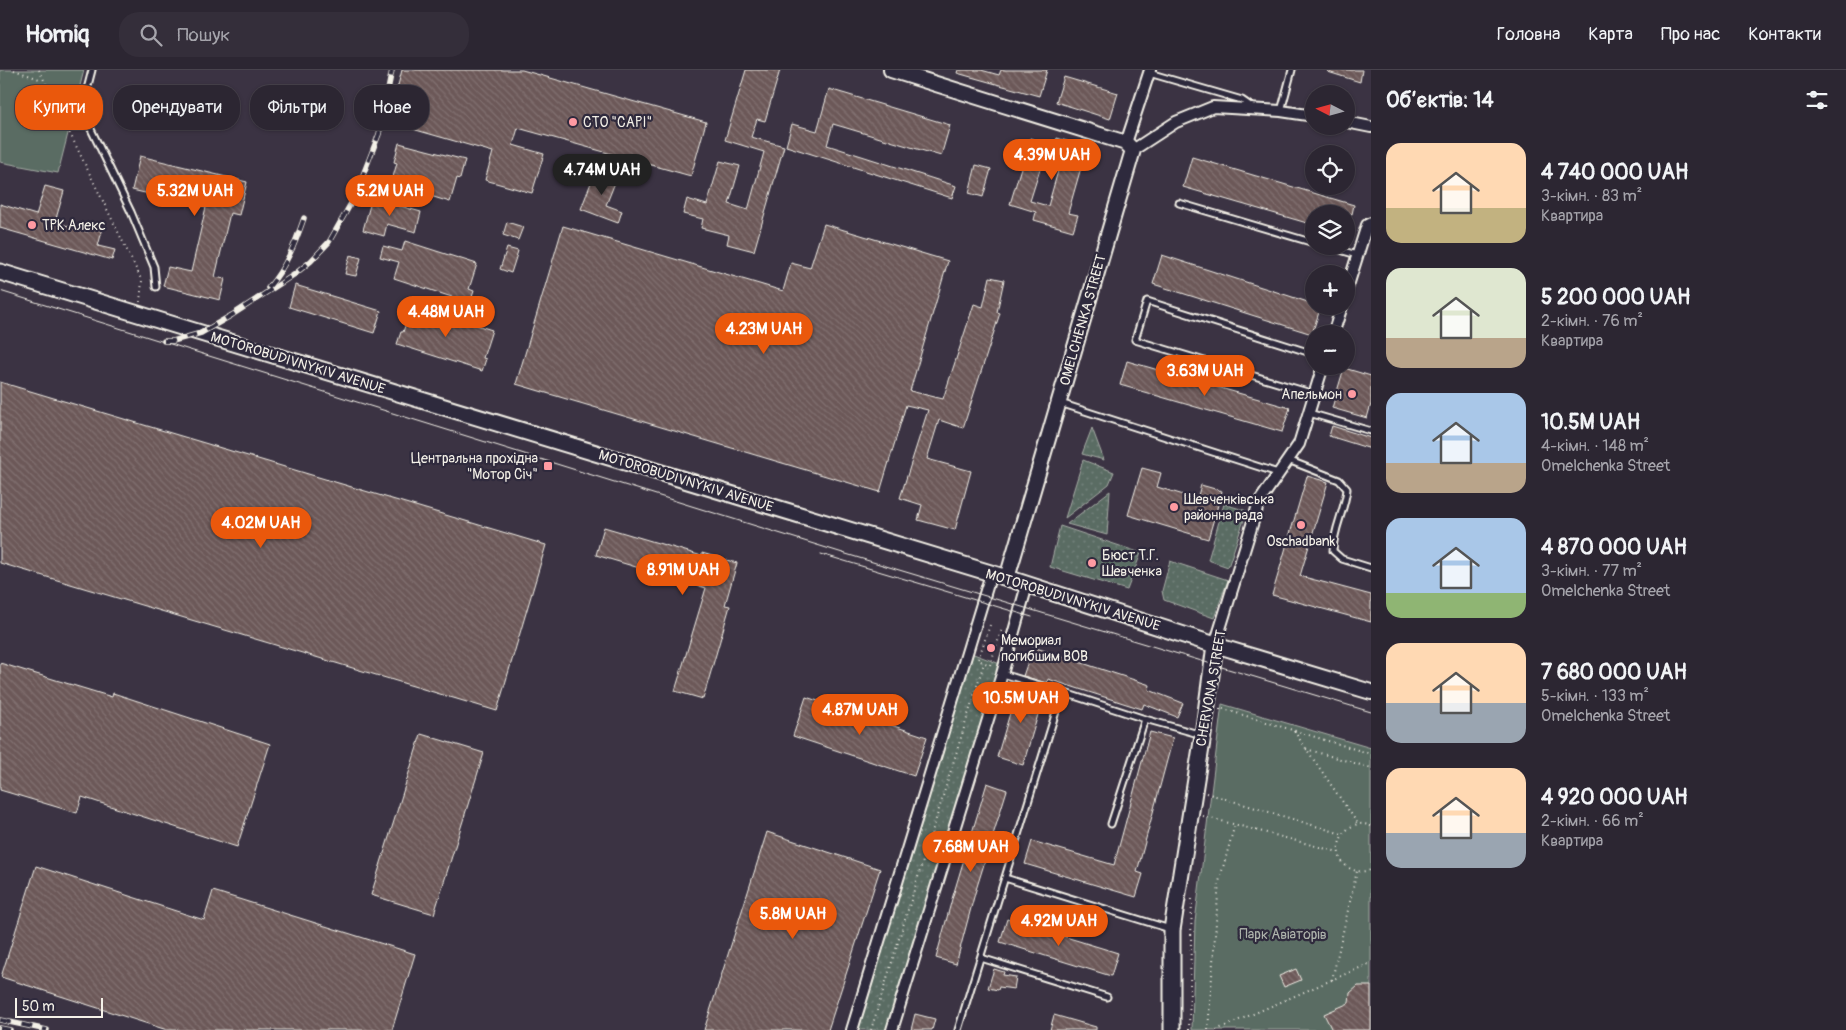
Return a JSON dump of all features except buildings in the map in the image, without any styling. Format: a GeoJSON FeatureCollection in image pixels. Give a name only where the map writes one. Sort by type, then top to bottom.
{"type":"FeatureCollection","features":[{"type":"Feature","properties":{"kind":"main road","name":"MOTOROBUDIVNYKIV AVENUE"},"geometry":{"type":"LineString","coordinates":[[0,272],[1007,578],[1215,645]]}},
{"type":"Feature","properties":{"kind":"main road","name":"CHERVONA STREET"},"geometry":{"type":"LineString","coordinates":[[1172,1030],[1172,930],[1203,735],[1215,645]]}},
{"type":"Feature","properties":{"kind":"street"},"geometry":{"type":"LineString","coordinates":[[890,70],[1130,147],[1176,122],[1213,107],[1281,110],[1305,114]]}},
{"type":"Feature","properties":{"kind":"street"},"geometry":{"type":"LineString","coordinates":[[1130,147],[1150,72]]}},
{"type":"Feature","properties":{"kind":"street"},"geometry":{"type":"LineString","coordinates":[[1355,124],[1371,127]]}},
{"type":"Feature","properties":{"kind":"street","name":"OMELCHENKA STREET"},"geometry":{"type":"LineString","coordinates":[[1007,578],[1130,147]]}},
{"type":"Feature","properties":{"kind":"street"},"geometry":{"type":"LineString","coordinates":[[1355,265],[1367,225],[1371,223]]}},
{"type":"Feature","properties":{"kind":"street","name":"CHERVONA STREET"},"geometry":{"type":"LineString","coordinates":[[1215,645],[1259,502],[1299,444],[1320,375]]}},
{"type":"Feature","properties":{"kind":"street"},"geometry":{"type":"LineString","coordinates":[[852,1030],[991,574]]}},
{"type":"Feature","properties":{"kind":"street"},"geometry":{"type":"LineString","coordinates":[[892,1030],[1002,674],[1027,585]]}},
{"type":"Feature","properties":{"kind":"street","name":"MOTOROBUDIVNYKIV AVENUE"},"geometry":{"type":"LineString","coordinates":[[1215,645],[1371,692]]}},
{"type":"Feature","properties":{"kind":"lane"},"geometry":{"type":"LineString","coordinates":[[92,70],[85,97],[88,123],[154,267],[156,287]]}},
{"type":"Feature","properties":{"kind":"lane"},"geometry":{"type":"LineString","coordinates":[[1281,110],[1292,70]]}},
{"type":"Feature","properties":{"kind":"lane"},"geometry":{"type":"LineString","coordinates":[[1150,72],[1242,100],[1254,109]]}},
{"type":"Feature","properties":{"kind":"lane"},"geometry":{"type":"LineString","coordinates":[[1178,203],[1305,240]]}},
{"type":"Feature","properties":{"kind":"lane"},"geometry":{"type":"LineString","coordinates":[[1305,351],[1147,301],[1135,340],[1314,394]]}},
{"type":"Feature","properties":{"kind":"lane"},"geometry":{"type":"LineString","coordinates":[[1058,403],[1279,473]]}},
{"type":"Feature","properties":{"kind":"lane"},"geometry":{"type":"LineString","coordinates":[[1309,412],[1371,431]]}},
{"type":"Feature","properties":{"kind":"lane"},"geometry":{"type":"LineString","coordinates":[[1288,460],[1339,480],[1346,489],[1346,500],[1333,540],[1333,551],[1342,559],[1371,568]]}},
{"type":"Feature","properties":{"kind":"lane"},"geometry":{"type":"LineString","coordinates":[[1002,674],[1203,735]]}},
{"type":"Feature","properties":{"kind":"lane"},"geometry":{"type":"LineString","coordinates":[[958,1030],[1062,692]]}},
{"type":"Feature","properties":{"kind":"lane"},"geometry":{"type":"LineString","coordinates":[[1110,824],[1145,718]]}},
{"type":"Feature","properties":{"kind":"lane"},"geometry":{"type":"LineString","coordinates":[[1005,878],[1172,930]]}},
{"type":"Feature","properties":{"kind":"lane"},"geometry":{"type":"LineString","coordinates":[[981,958],[1107,997]]}},
{"type":"Feature","properties":{"kind":"path"},"geometry":{"type":"LineString","coordinates":[[14,70],[44,81]]}},
{"type":"Feature","properties":{"kind":"path"},"geometry":{"type":"LineString","coordinates":[[38,70],[142,281],[140,304]]}},
{"type":"Feature","properties":{"kind":"path"},"geometry":{"type":"LineString","coordinates":[[990,625],[978,660],[984,663],[990,665],[1002,629]]}},
{"type":"Feature","properties":{"kind":"path"},"geometry":{"type":"LineString","coordinates":[[871,1030],[984,663]]}},
{"type":"Feature","properties":{"kind":"path"},"geometry":{"type":"LineString","coordinates":[[1219,718],[1220,708],[1371,754]]}},
{"type":"Feature","properties":{"kind":"path"},"geometry":{"type":"LineString","coordinates":[[1293,730],[1358,824]]}},
{"type":"Feature","properties":{"kind":"path"},"geometry":{"type":"LineString","coordinates":[[1306,749],[1371,768]]}},
{"type":"Feature","properties":{"kind":"path"},"geometry":{"type":"LineString","coordinates":[[1205,800],[1206,793],[1342,834]]}},
{"type":"Feature","properties":{"kind":"path"},"geometry":{"type":"LineString","coordinates":[[1203,816],[1338,852]]}},
{"type":"Feature","properties":{"kind":"path"},"geometry":{"type":"LineString","coordinates":[[1208,1030],[1219,882],[1235,824]]}},
{"type":"Feature","properties":{"kind":"path"},"geometry":{"type":"LineString","coordinates":[[1371,826],[1358,824],[1349,828],[1342,834],[1338,852],[1348,868],[1366,872],[1371,870]]}},
{"type":"Feature","properties":{"kind":"path"},"geometry":{"type":"LineString","coordinates":[[1332,980],[1357,871]]}},
{"type":"Feature","properties":{"kind":"path"},"geometry":{"type":"LineString","coordinates":[[1189,1030],[1192,889]]}},
{"type":"Feature","properties":{"kind":"path"},"geometry":{"type":"LineString","coordinates":[[1216,1030],[1371,964]]}},
{"type":"Feature","properties":{"kind":"green space"},"geometry":{"type":"Polygon","coordinates":[[[0,70],[84,70],[80,85],[15,85],[15,130],[69,130],[58,173],[0,162],[0,70]]]}},
{"type":"Feature","properties":{"kind":"green space"},"geometry":{"type":"Polygon","coordinates":[[[1092,428],[1104,460],[1082,454],[1092,428]]]}},
{"type":"Feature","properties":{"kind":"green space"},"geometry":{"type":"Polygon","coordinates":[[[1083,460],[1114,472],[1109,484],[1065,518],[1083,460]]]}},
{"type":"Feature","properties":{"kind":"green space"},"geometry":{"type":"Polygon","coordinates":[[[1110,491],[1107,535],[1067,524],[1110,491]]]}},
{"type":"Feature","properties":{"kind":"green space"},"geometry":{"type":"Polygon","coordinates":[[[1224,504],[1247,511],[1228,567],[1208,560],[1224,504]]]}},
{"type":"Feature","properties":{"kind":"green space"},"geometry":{"type":"Polygon","coordinates":[[[1060,526],[1141,553],[1127,590],[1050,567],[1060,526]]]}},
{"type":"Feature","properties":{"kind":"green space"},"geometry":{"type":"Polygon","coordinates":[[[1170,561],[1228,580],[1214,618],[1164,600],[1162,591],[1170,561]]]}},
{"type":"Feature","properties":{"kind":"green space"},"geometry":{"type":"Polygon","coordinates":[[[971,653],[1000,664],[887,1030],[857,1030],[971,653]]]}},
{"type":"Feature","properties":{"kind":"green space","name":"Парк Авіаторів"},"geometry":{"type":"Polygon","coordinates":[[[1222,704],[1371,748],[1371,1030],[1192,1030],[1195,922],[1222,704]]]}},
{"type":"Feature","properties":{"kind":"tram line"},"geometry":{"type":"LineString","coordinates":[[0,291],[846,554],[1371,712]]}},
{"type":"Feature","properties":{"kind":"tram line"},"geometry":{"type":"LineString","coordinates":[[821,554],[1032,617]]}},
{"type":"Feature","properties":{"kind":"railway"},"geometry":{"type":"LineString","coordinates":[[164,341],[173,341],[201,333],[232,315],[295,274],[329,242],[354,198],[379,134],[392,70]]}},
{"type":"Feature","properties":{"kind":"railway"},"geometry":{"type":"LineString","coordinates":[[268,288],[280,272],[289,255],[304,218]]}},
{"type":"Feature","properties":{"kind":"railway"},"geometry":{"type":"LineString","coordinates":[[0,1020],[47,1030]]}},
{"type":"Feature","properties":{"kind":"railway"},"geometry":{"type":"LineString","coordinates":[[0,1028],[10,1030]]}},
{"type":"Feature","properties":{"kind":"place","name":"СТО \"CAPI\""},"geometry":{"type":"Point","coordinates":[573,122]}},
{"type":"Feature","properties":{"kind":"place","name":"ТРК Алекс"},"geometry":{"type":"Point","coordinates":[32,225]}},
{"type":"Feature","properties":{"kind":"place","name":"Апельмон"},"geometry":{"type":"Point","coordinates":[1352,394]}},
{"type":"Feature","properties":{"kind":"place","name":"Центральна прохідна \"Мотор Січ\""},"geometry":{"type":"Point","coordinates":[548,466]}},
{"type":"Feature","properties":{"kind":"place","name":"Шевченківська районна рада"},"geometry":{"type":"Point","coordinates":[1174,507]}},
{"type":"Feature","properties":{"kind":"place","name":"Oschadbank"},"geometry":{"type":"Point","coordinates":[1301,525]}},
{"type":"Feature","properties":{"kind":"place","name":"Бюст Т.Г. Шевченка"},"geometry":{"type":"Point","coordinates":[1092,563]}},
{"type":"Feature","properties":{"kind":"place","name":"Мемориал погибшим ВОВ"},"geometry":{"type":"Point","coordinates":[991,648]}}]}
